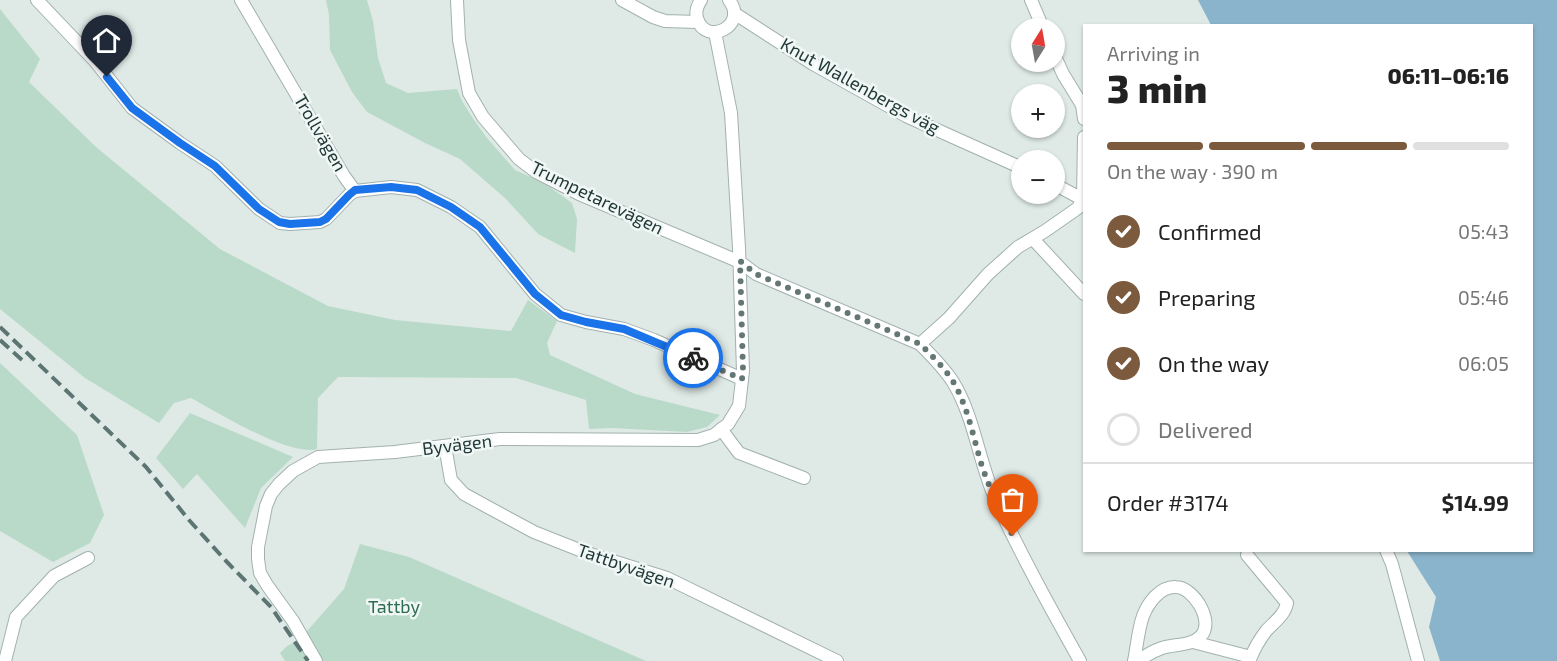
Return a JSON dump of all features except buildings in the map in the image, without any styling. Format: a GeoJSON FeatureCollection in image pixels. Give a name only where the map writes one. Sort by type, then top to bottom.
{"type":"FeatureCollection","features":[{"type":"Feature","properties":{"kind":"street"},"geometry":{"type":"LineString","coordinates":[[37,0],[95,61],[132,108],[215,166],[259,209],[279,222],[290,224],[320,222],[326,219],[355,190]]}},
{"type":"Feature","properties":{"kind":"street","name":"Trollvägen"},"geometry":{"type":"LineString","coordinates":[[241,0],[344,176],[355,190],[391,187],[417,190],[451,207],[480,227],[535,294],[561,315],[624,329],[742,379]]}},
{"type":"Feature","properties":{"kind":"street","name":"Trumpetarevägen"},"geometry":{"type":"LineString","coordinates":[[457,0],[459,40],[469,93],[483,117],[519,159],[536,172],[579,194],[740,261],[756,274],[920,344]]}},
{"type":"Feature","properties":{"kind":"street"},"geometry":{"type":"LineString","coordinates":[[622,0],[653,17],[666,21],[698,22]]}},
{"type":"Feature","properties":{"kind":"street"},"geometry":{"type":"LineString","coordinates":[[701,0],[696,9],[698,22],[706,30],[715,32],[730,25],[734,13],[729,0]]}},
{"type":"Feature","properties":{"kind":"street"},"geometry":{"type":"LineString","coordinates":[[1031,0],[1039,18]]}},
{"type":"Feature","properties":{"kind":"street","name":"Knut Wallenbergs väg"},"geometry":{"type":"LineString","coordinates":[[734,13],[813,64],[906,116],[1011,163]]}},
{"type":"Feature","properties":{"kind":"street"},"geometry":{"type":"LineString","coordinates":[[715,32],[731,113],[740,261],[743,371],[739,406],[729,424],[722,429],[740,453],[804,478]]}},
{"type":"Feature","properties":{"kind":"street"},"geometry":{"type":"LineString","coordinates":[[1062,72],[1082,105],[1083,112]]}},
{"type":"Feature","properties":{"kind":"street"},"geometry":{"type":"LineString","coordinates":[[1065,190],[1083,198]]}},
{"type":"Feature","properties":{"kind":"street"},"geometry":{"type":"LineString","coordinates":[[1080,661],[1039,588],[996,501],[982,465],[967,412],[954,383],[920,344],[949,318],[1018,246],[1078,208],[1083,200]]}},
{"type":"Feature","properties":{"kind":"street"},"geometry":{"type":"LineString","coordinates":[[1033,238],[1083,293]]}},
{"type":"Feature","properties":{"kind":"street","name":"Byvägen"},"geometry":{"type":"LineString","coordinates":[[316,661],[293,621],[260,573],[258,559],[266,506],[271,494],[293,471],[318,457],[395,452],[500,439],[698,440],[714,435],[722,429]]}},
{"type":"Feature","properties":{"kind":"street","name":"Tattbyvägen"},"geometry":{"type":"LineString","coordinates":[[445,447],[451,480],[464,494],[484,505],[534,532],[587,553],[667,578],[837,661]]}},
{"type":"Feature","properties":{"kind":"street"},"geometry":{"type":"LineString","coordinates":[[1387,552],[1418,661]]}},
{"type":"Feature","properties":{"kind":"street"},"geometry":{"type":"LineString","coordinates":[[1136,661],[1160,648],[1193,642],[1251,657],[1256,645],[1267,630],[1286,610],[1287,603],[1247,555]]}},
{"type":"Feature","properties":{"kind":"street"},"geometry":{"type":"LineString","coordinates":[[5,661],[16,617],[54,576],[88,558]]}},
{"type":"Feature","properties":{"kind":"street"},"geometry":{"type":"LineString","coordinates":[[1136,661],[1143,615],[1151,601],[1162,591],[1176,587],[1184,590],[1195,599],[1205,615],[1206,625],[1202,635],[1193,642]]}},
{"type":"Feature","properties":{"kind":"green space"},"geometry":{"type":"Polygon","coordinates":[[[326,0],[367,0],[373,21],[378,58],[386,83],[408,93],[457,89],[474,120],[515,170],[544,183],[572,203],[577,219],[575,253],[538,234],[506,199],[460,159],[367,112],[352,92],[330,50],[326,0]]]}},
{"type":"Feature","properties":{"kind":"green space"},"geometry":{"type":"Polygon","coordinates":[[[0,9],[40,59],[29,82],[96,147],[220,249],[328,306],[395,320],[511,331],[528,300],[557,321],[547,343],[550,355],[635,394],[720,415],[707,427],[687,432],[589,429],[586,400],[516,378],[338,377],[318,398],[317,449],[305,450],[272,440],[191,398],[174,403],[159,423],[85,378],[0,309],[0,9]]]}},
{"type":"Feature","properties":{"kind":"green space"},"geometry":{"type":"Polygon","coordinates":[[[0,363],[77,435],[104,515],[90,543],[53,562],[0,531],[0,363]]]}},
{"type":"Feature","properties":{"kind":"green space"},"geometry":{"type":"Polygon","coordinates":[[[190,413],[293,457],[261,488],[245,528],[197,474],[183,489],[156,458],[190,413]]]}},
{"type":"Feature","properties":{"kind":"green space","name":"Tattby"},"geometry":{"type":"Polygon","coordinates":[[[360,544],[409,557],[646,661],[285,661],[280,653],[301,638],[344,589],[360,544]]]}},
{"type":"Feature","properties":{"kind":"water"},"geometry":{"type":"Polygon","coordinates":[[[1198,0],[1557,0],[1557,661],[1440,661],[1429,627],[1436,597],[1408,552],[1533,552],[1533,24],[1210,24],[1198,0]]]}},
{"type":"Feature","properties":{"kind":"railway"},"geometry":{"type":"LineString","coordinates":[[0,327],[146,467],[189,520],[271,607],[308,661]]}},
{"type":"Feature","properties":{"kind":"railway"},"geometry":{"type":"LineString","coordinates":[[0,340],[22,360]]}},
{"type":"Feature","properties":{"kind":"way so far"},"geometry":{"type":"LineString","coordinates":[[693,358],[742,379],[740,261],[756,274],[920,344],[954,383],[967,412],[982,465],[1013,536]]}},
{"type":"Feature","properties":{"kind":"route"},"geometry":{"type":"LineString","coordinates":[[107,77],[132,108],[215,166],[259,209],[279,222],[290,224],[320,222],[326,219],[355,190],[391,187],[417,190],[451,207],[480,227],[535,294],[561,315],[624,329],[693,358]]}}]}
